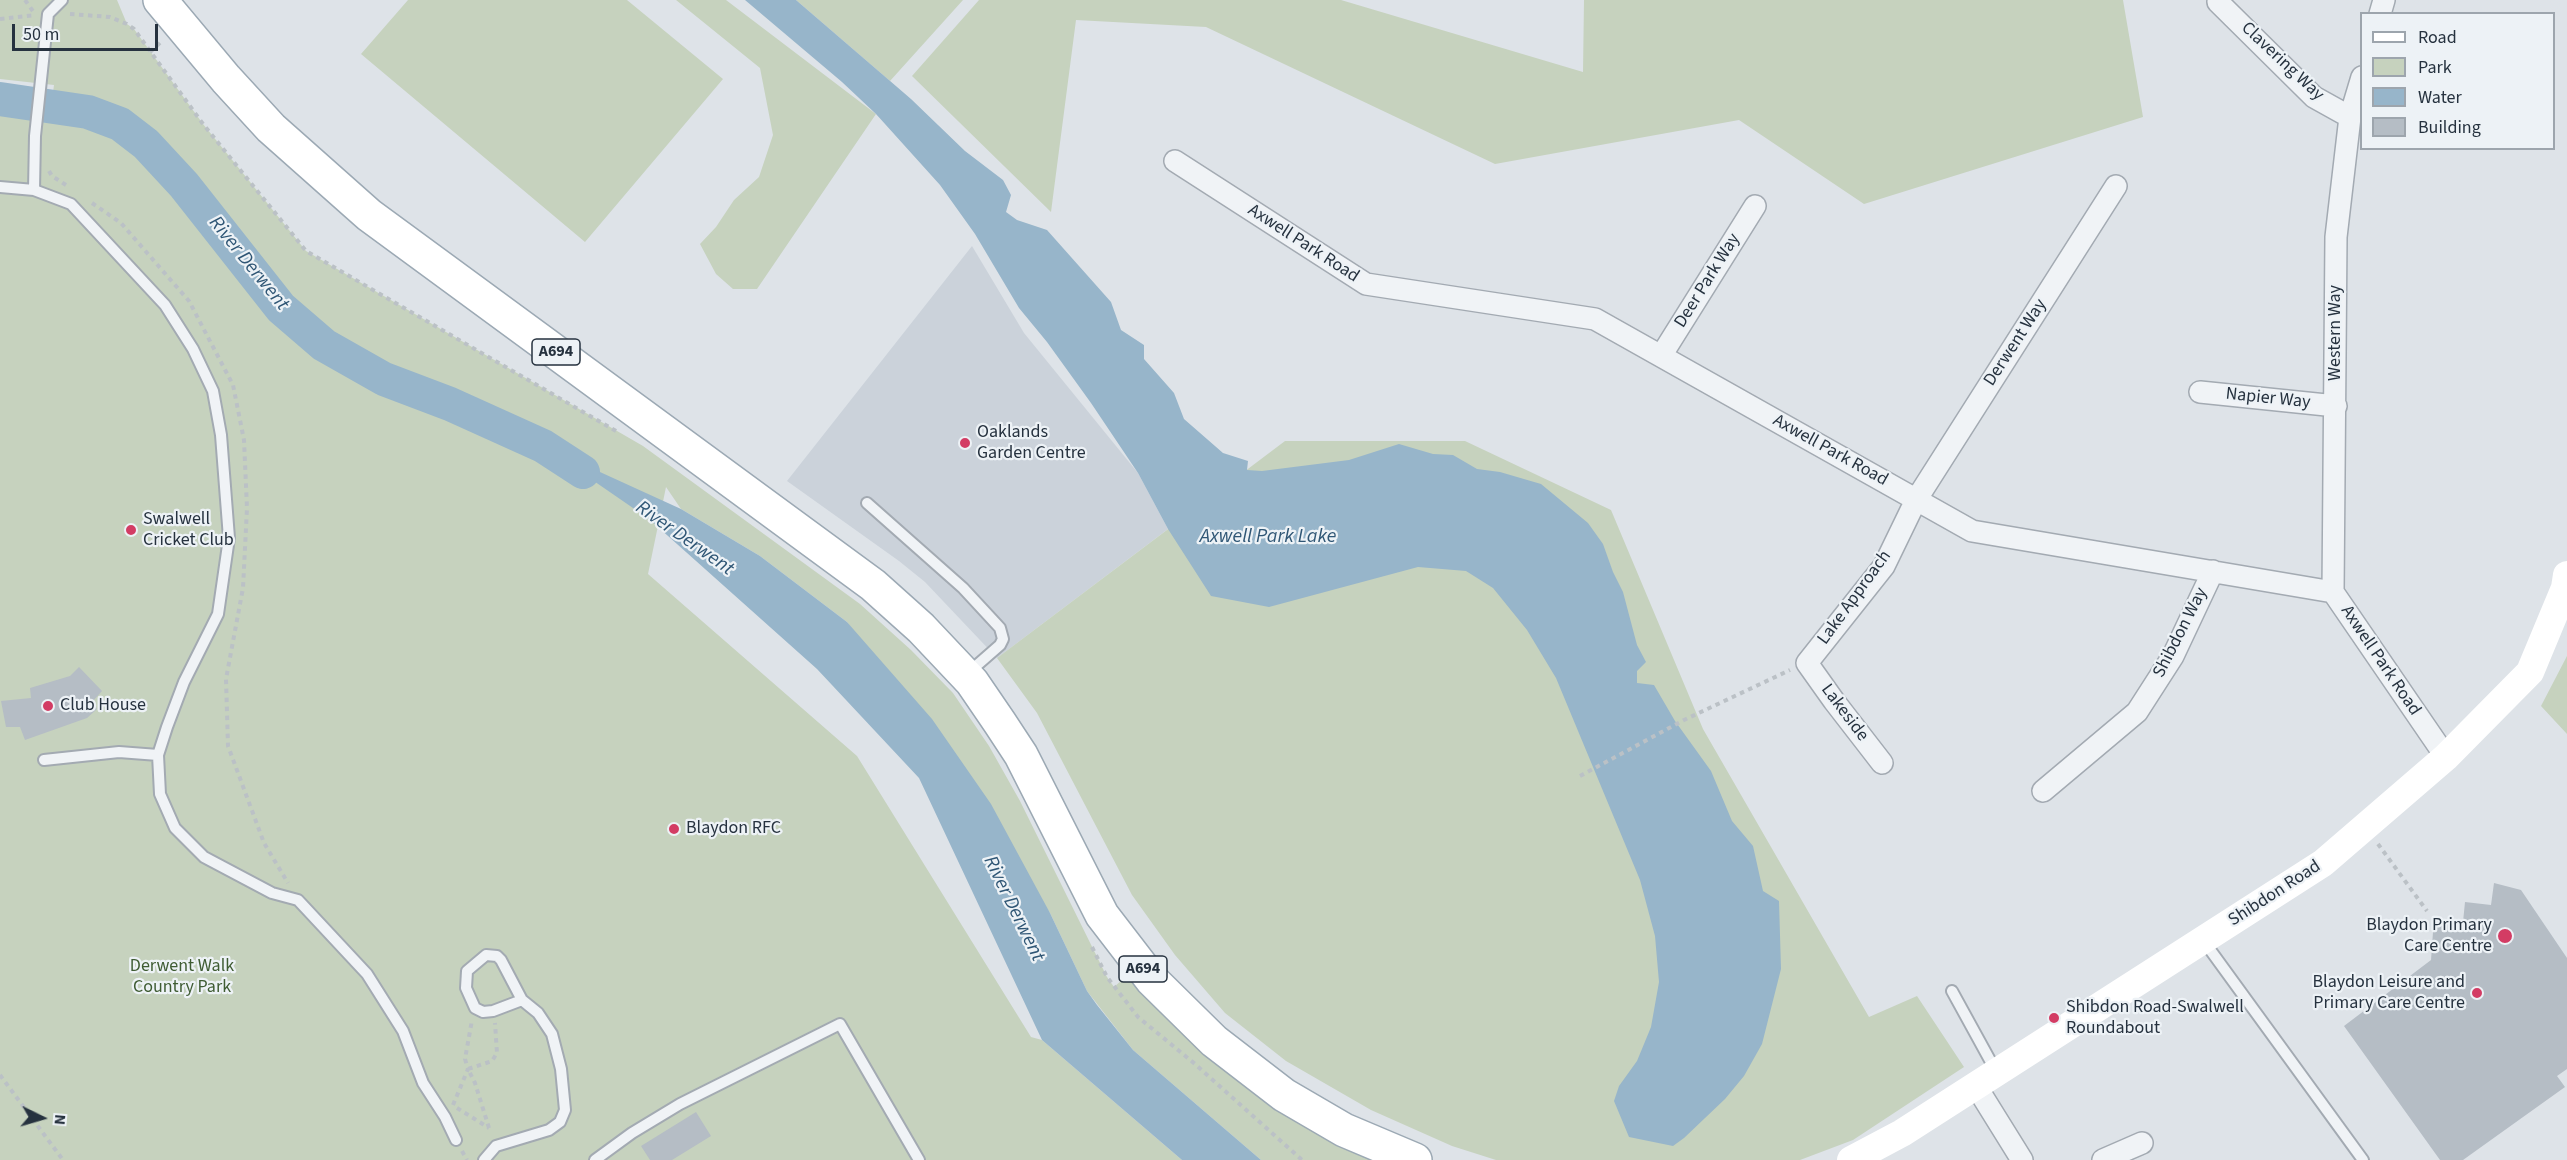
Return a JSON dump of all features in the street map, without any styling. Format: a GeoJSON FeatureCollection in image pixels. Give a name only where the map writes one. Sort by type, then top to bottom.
{"type":"FeatureCollection","features":[{"type":"Feature","properties":{"kind":"main road","name":"A694"},"geometry":{"type":"LineString","coordinates":[[160,0],[226,79],[271,128],[369,215],[873,585],[921,628],[966,675],[1021,755],[1102,915],[1152,980],[1214,1041],[1284,1095],[1344,1130],[1415,1160]]}},
{"type":"Feature","properties":{"kind":"main road","name":"Shibdon Road"},"geometry":{"type":"LineString","coordinates":[[1851,1160],[1902,1133],[2323,863],[2446,757],[2530,672],[2565,588],[2567,575]]}},
{"type":"Feature","properties":{"kind":"main road","name":"Shibdon Road"},"geometry":{"type":"LineString","coordinates":[[1879,1160],[1902,1133]]}},
{"type":"Feature","properties":{"kind":"street","name":"Clavering Way"},"geometry":{"type":"LineString","coordinates":[[2218,2],[2314,97],[2349,117]]}},
{"type":"Feature","properties":{"kind":"street","name":"Western Way"},"geometry":{"type":"LineString","coordinates":[[2333,592],[2336,237],[2349,117],[2360,80]]}},
{"type":"Feature","properties":{"kind":"street","name":"Axwell Park Road"},"geometry":{"type":"LineString","coordinates":[[1175,161],[1366,284],[1595,319],[1972,531],[2333,592],[2446,757]]}},
{"type":"Feature","properties":{"kind":"street","name":"Derwent Way"},"geometry":{"type":"LineString","coordinates":[[1916,500],[2116,186]]}},
{"type":"Feature","properties":{"kind":"street","name":"Deer Park Way"},"geometry":{"type":"LineString","coordinates":[[1661,356],[1755,206]]}},
{"type":"Feature","properties":{"kind":"street","name":"Napier Way"},"geometry":{"type":"LineString","coordinates":[[2200,392],[2336,406]]}},
{"type":"Feature","properties":{"kind":"street","name":"Lake Approach"},"geometry":{"type":"LineString","coordinates":[[1807,663],[1884,566],[1916,500]]}},
{"type":"Feature","properties":{"kind":"street","name":"Shibdon Way"},"geometry":{"type":"LineString","coordinates":[[2043,791],[2137,712],[2173,656],[2213,571]]}},
{"type":"Feature","properties":{"kind":"street","name":"Lakeside"},"geometry":{"type":"LineString","coordinates":[[1807,663],[1882,763]]}},
{"type":"Feature","properties":{"kind":"street"},"geometry":{"type":"LineString","coordinates":[[1986,1080],[2022,1160]]}},
{"type":"Feature","properties":{"kind":"street"},"geometry":{"type":"LineString","coordinates":[[2103,1160],[2142,1143]]}},
{"type":"Feature","properties":{"kind":"lane"},"geometry":{"type":"LineString","coordinates":[[34,190],[35,136],[48,14],[62,0]]}},
{"type":"Feature","properties":{"kind":"lane"},"geometry":{"type":"LineString","coordinates":[[0,187],[34,190],[71,204],[165,305],[193,349],[213,391],[221,435],[229,538],[218,614],[184,682],[158,755],[160,794],[175,828],[204,857],[272,893],[298,900],[367,974],[403,1031],[423,1083],[445,1117],[456,1140]]}},
{"type":"Feature","properties":{"kind":"lane"},"geometry":{"type":"LineString","coordinates":[[867,503],[930,556],[1000,628],[1003,639],[1000,645],[966,675]]}},
{"type":"Feature","properties":{"kind":"lane"},"geometry":{"type":"LineString","coordinates":[[44,760],[119,752],[158,755]]}},
{"type":"Feature","properties":{"kind":"lane"},"geometry":{"type":"LineString","coordinates":[[2203,940],[2363,1160]]}},
{"type":"Feature","properties":{"kind":"lane"},"geometry":{"type":"LineString","coordinates":[[484,1160],[496,1146],[549,1130],[560,1122],[565,1110],[561,1069],[552,1034],[538,1013],[522,1000],[501,960],[497,956],[486,955],[467,971],[465,979],[469,998],[474,1008],[483,1012],[493,1011],[522,1000]]}},
{"type":"Feature","properties":{"kind":"lane"},"geometry":{"type":"LineString","coordinates":[[1952,991],[1986,1080]]}},
{"type":"Feature","properties":{"kind":"lane"},"geometry":{"type":"LineString","coordinates":[[595,1160],[632,1133],[680,1104],[840,1024],[920,1160]]}},
{"type":"Feature","properties":{"kind":"path"},"geometry":{"type":"LineString","coordinates":[[25,0],[35,15]]}},
{"type":"Feature","properties":{"kind":"path"},"geometry":{"type":"LineString","coordinates":[[0,19],[48,14],[80,14],[110,17],[127,24],[134,29],[203,124],[306,251],[623,435]]}},
{"type":"Feature","properties":{"kind":"path"},"geometry":{"type":"LineString","coordinates":[[35,136],[52,176],[72,189]]}},
{"type":"Feature","properties":{"kind":"path"},"geometry":{"type":"LineString","coordinates":[[82,196],[121,223],[189,301],[233,385],[244,440],[247,508],[243,588],[226,679],[228,746],[264,843],[298,900]]}},
{"type":"Feature","properties":{"kind":"path"},"geometry":{"type":"LineString","coordinates":[[1580,776],[1684,720],[1807,663]]}},
{"type":"Feature","properties":{"kind":"path"},"geometry":{"type":"LineString","coordinates":[[2365,826],[2427,911]]}},
{"type":"Feature","properties":{"kind":"path"},"geometry":{"type":"LineString","coordinates":[[1092,946],[1107,978],[1138,1017],[1195,1064],[1302,1160]]}},
{"type":"Feature","properties":{"kind":"path"},"geometry":{"type":"LineString","coordinates":[[474,1008],[465,1059],[476,1083],[496,1146]]}},
{"type":"Feature","properties":{"kind":"path"},"geometry":{"type":"LineString","coordinates":[[445,1117],[468,1069],[492,1061],[497,1053],[497,1040]]}},
{"type":"Feature","properties":{"kind":"path"},"geometry":{"type":"LineString","coordinates":[[0,1075],[63,1160]]}},
{"type":"Feature","properties":{"kind":"path"},"geometry":{"type":"LineString","coordinates":[[452,1105],[489,1128]]}},
{"type":"Feature","properties":{"kind":"shaded area","name":"Oaklands Garden Centre"},"geometry":{"type":"Polygon","coordinates":[[[972,246],[1024,333],[1138,473],[1168,529],[997,658],[925,582],[787,481],[972,246]]]}},
{"type":"Feature","properties":{"kind":"green space","name":"Derwent Walk Country Park"},"geometry":{"type":"Polygon","coordinates":[[[0,0],[117,0],[127,24],[134,29],[203,124],[306,251],[643,446],[860,604],[911,650],[953,693],[989,746],[1020,801],[1114,987],[1130,973],[1205,1052],[1281,1113],[1375,1160],[1261,1160],[1133,1050],[1087,991],[1050,913],[847,622],[760,556],[681,509],[666,487],[648,574],[857,756],[1031,1037],[1042,1040],[1182,1160],[0,1160],[0,114],[49,123],[54,85],[0,79],[0,0]]]}},
{"type":"Feature","properties":{"kind":"green space"},"geometry":{"type":"Polygon","coordinates":[[[408,0],[627,0],[723,79],[585,242],[361,54],[408,0]]]}},
{"type":"Feature","properties":{"kind":"green space"},"geometry":{"type":"Polygon","coordinates":[[[676,0],[726,0],[876,114],[757,289],[733,289],[716,274],[700,244],[716,227],[734,200],[759,177],[773,135],[760,68],[676,0]]]}},
{"type":"Feature","properties":{"kind":"green space"},"geometry":{"type":"Polygon","coordinates":[[[796,0],[963,0],[890,81],[796,0]]]}},
{"type":"Feature","properties":{"kind":"green space"},"geometry":{"type":"Polygon","coordinates":[[[979,0],[1341,0],[1583,72],[1584,0],[2123,0],[2143,117],[1864,204],[1739,120],[1495,164],[1206,27],[1076,20],[1051,212],[912,76],[979,0]]]}},
{"type":"Feature","properties":{"kind":"green space"},"geometry":{"type":"Polygon","coordinates":[[[1285,441],[1465,441],[1611,510],[1703,729],[1869,1017],[1917,996],[1964,1067],[1853,1140],[1800,1160],[1496,1160],[1452,1146],[1371,1110],[1286,1061],[1225,1013],[1175,955],[1132,895],[1037,713],[997,658],[1285,441]]]}},
{"type":"Feature","properties":{"kind":"green space"},"geometry":{"type":"Polygon","coordinates":[[[2567,656],[2567,734],[2541,706],[2567,656]]]}},
{"type":"Feature","properties":{"kind":"water","name":"Axwell Park Lake"},"geometry":{"type":"Polygon","coordinates":[[[745,0],[796,0],[911,99],[965,151],[1003,180],[1011,195],[1006,212],[1017,220],[1047,230],[1111,302],[1121,330],[1144,345],[1144,359],[1174,393],[1184,419],[1223,453],[1248,461],[1247,470],[1262,471],[1349,460],[1399,444],[1433,454],[1453,455],[1477,469],[1500,472],[1541,484],[1588,523],[1603,544],[1623,592],[1637,645],[1646,662],[1637,671],[1637,683],[1654,685],[1675,721],[1711,771],[1732,821],[1753,846],[1763,891],[1779,901],[1781,969],[1762,1044],[1744,1076],[1725,1099],[1684,1138],[1673,1146],[1629,1137],[1614,1101],[1619,1086],[1637,1061],[1651,1027],[1659,982],[1655,936],[1640,880],[1556,678],[1527,630],[1493,588],[1466,571],[1418,567],[1269,607],[1211,596],[1168,529],[1138,473],[1091,403],[1019,308],[975,234],[940,185],[876,114],[842,82],[745,0]]]}},
{"type":"Feature","properties":{"kind":"water"},"geometry":{"type":"Polygon","coordinates":[[[543,446],[681,509],[760,556],[847,622],[932,719],[991,804],[1050,913],[1087,991],[1097,1005],[1133,1050],[1261,1160],[1182,1160],[1042,1040],[919,778],[817,669],[649,519],[543,446]]]}},
{"type":"Feature","properties":{"kind":"building","name":"Club House"},"geometry":{"type":"Polygon","coordinates":[[[79,667],[102,691],[92,702],[97,709],[87,718],[25,740],[20,727],[6,727],[1,701],[31,698],[30,688],[70,676],[79,667]]]}},
{"type":"Feature","properties":{"kind":"building","name":"Blaydon Leisure and Primary Care Centre"},"geometry":{"type":"Polygon","coordinates":[[[2494,883],[2521,890],[2567,958],[2567,1069],[2557,1076],[2565,1087],[2463,1160],[2440,1160],[2344,1026],[2431,960],[2434,918],[2463,922],[2465,902],[2491,905],[2494,883]]]}},
{"type":"Feature","properties":{"kind":"building"},"geometry":{"type":"Polygon","coordinates":[[[696,1112],[711,1136],[672,1160],[650,1160],[641,1146],[696,1112]]]}},
{"type":"Feature","properties":{"kind":"waterway","name":"River Derwent"},"geometry":{"type":"LineString","coordinates":[[0,99],[88,112],[120,124],[146,144],[184,185],[281,308],[324,345],[384,379],[450,404],[543,446],[583,472]]}},
{"type":"Feature","properties":{"kind":"place","name":"Oaklands Garden Centre"},"geometry":{"type":"Point","coordinates":[965,443]}},
{"type":"Feature","properties":{"kind":"place","name":"Swalwell Cricket Club"},"geometry":{"type":"Point","coordinates":[131,530]}},
{"type":"Feature","properties":{"kind":"place","name":"Club House"},"geometry":{"type":"Point","coordinates":[48,706]}},
{"type":"Feature","properties":{"kind":"place","name":"Blaydon RFC"},"geometry":{"type":"Point","coordinates":[674,829]}},
{"type":"Feature","properties":{"kind":"place","name":"Blaydon Primary Care Centre"},"geometry":{"type":"Point","coordinates":[2505,936]}},
{"type":"Feature","properties":{"kind":"place","name":"Blaydon Leisure and Primary Care Centre"},"geometry":{"type":"Point","coordinates":[2477,993]}},
{"type":"Feature","properties":{"kind":"place","name":"Shibdon Road-Swalwell Roundabout"},"geometry":{"type":"Point","coordinates":[2054,1018]}}]}
